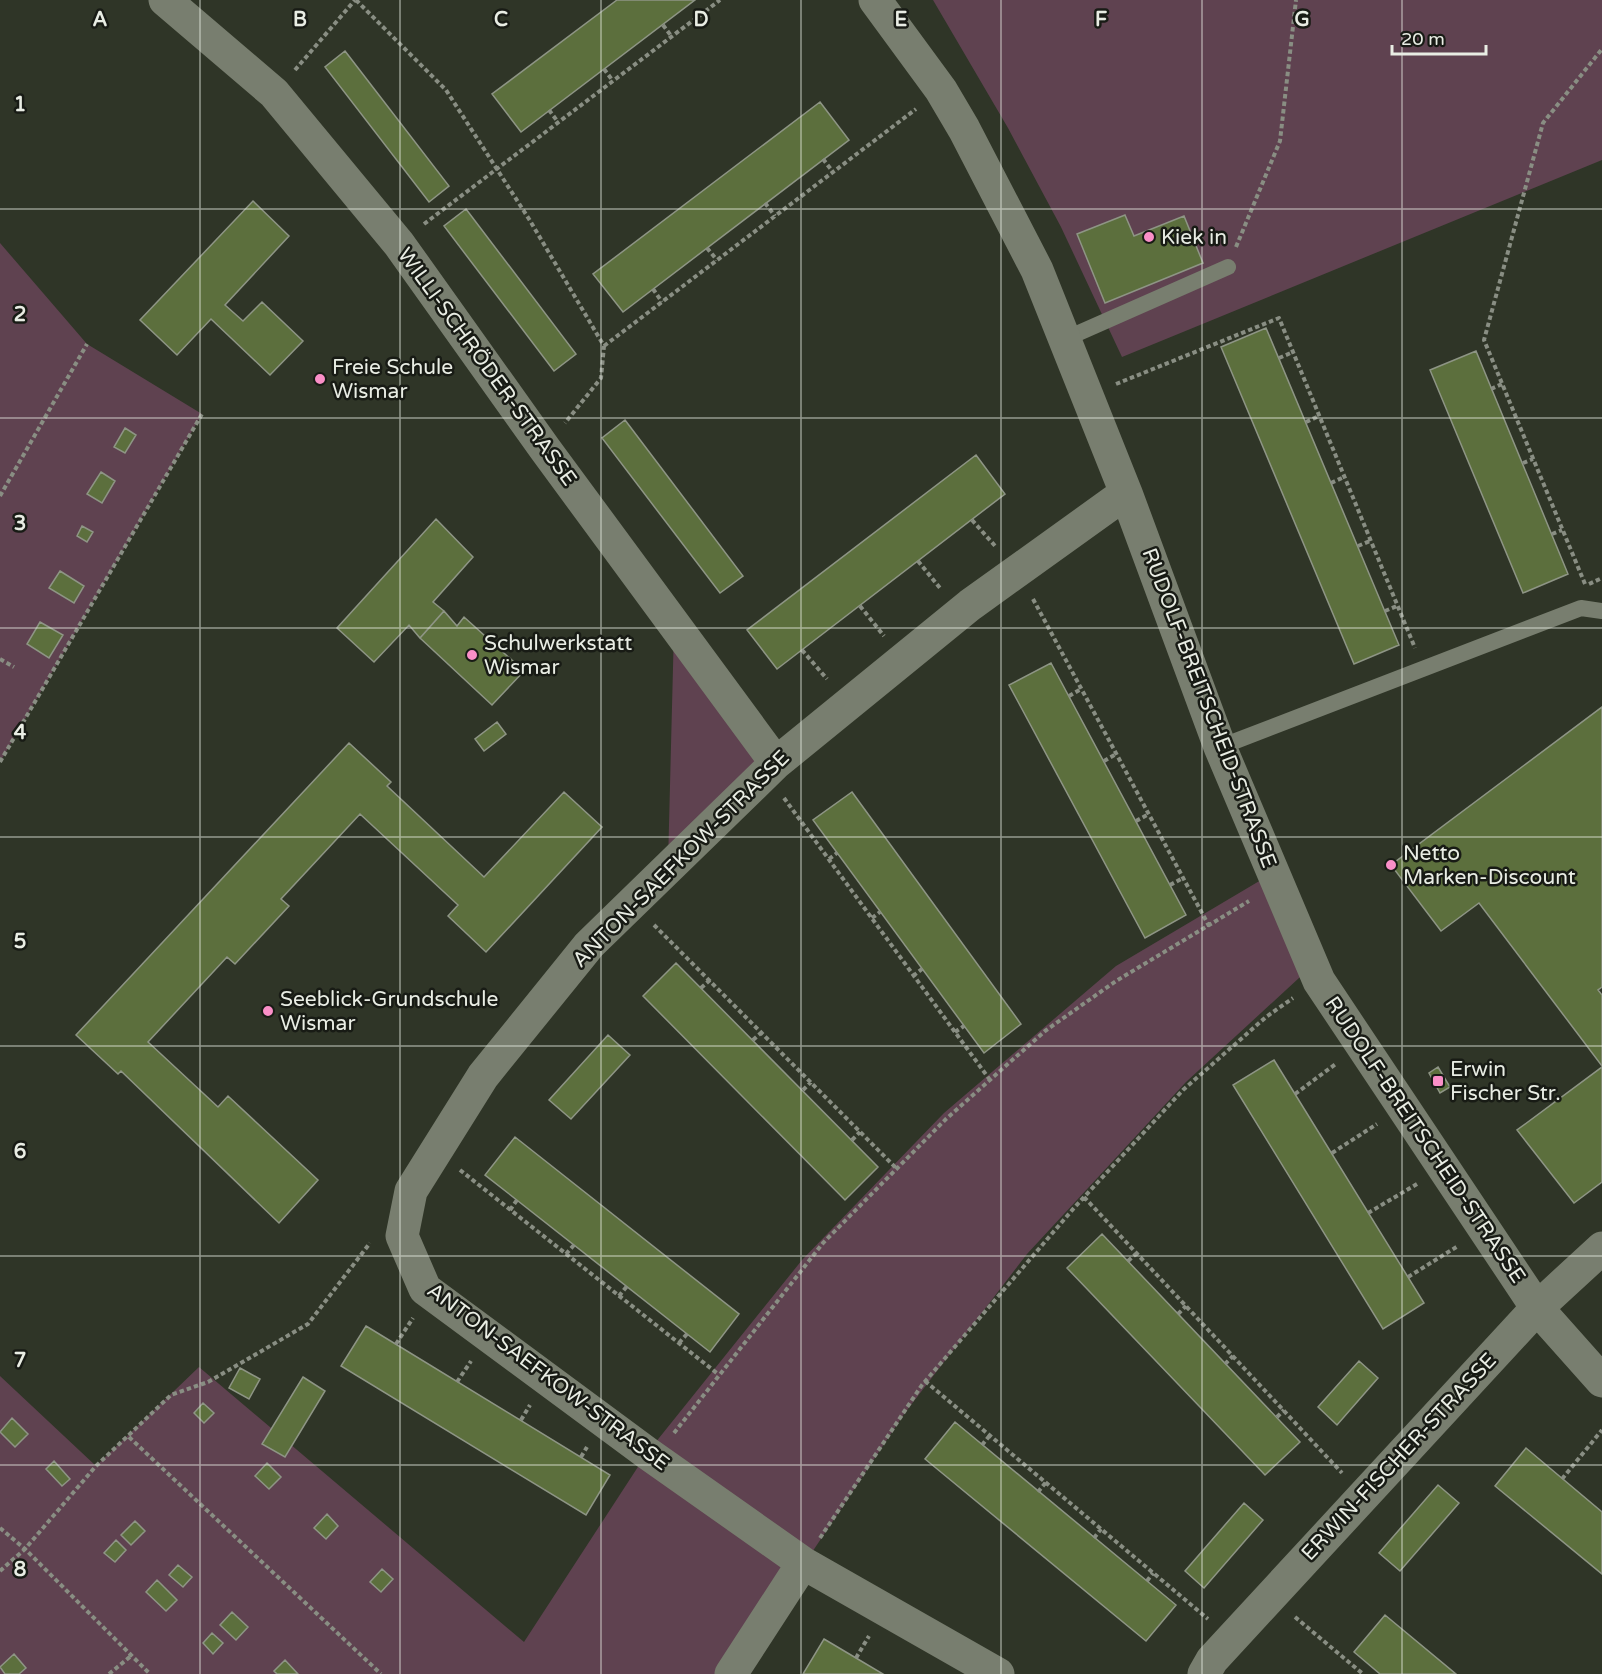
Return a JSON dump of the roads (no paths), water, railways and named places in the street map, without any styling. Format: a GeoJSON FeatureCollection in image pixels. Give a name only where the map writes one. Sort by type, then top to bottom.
{"type":"FeatureCollection","features":[{"type":"Feature","properties":{"kind":"street","name":"WILLI-SCHRÖDER-STRASSE"},"geometry":{"type":"LineString","coordinates":[[165,0],[274,93],[399,244],[771,768]]}},
{"type":"Feature","properties":{"kind":"street","name":"RUDOLF-BREITSCHEID-STRASSE"},"geometry":{"type":"LineString","coordinates":[[884,4],[941,90],[1002,198],[1037,270],[1126,493],[1220,747],[1319,981],[1537,1308],[1602,1381]]}},
{"type":"Feature","properties":{"kind":"street","name":"ANTON-SAEFKOW-STRASSE"},"geometry":{"type":"LineString","coordinates":[[998,1674],[802,1563],[655,1459],[425,1289],[402,1236],[411,1191],[483,1076],[589,945],[771,768],[969,605],[1126,493]]}},
{"type":"Feature","properties":{"kind":"street","name":"ERWIN-FISCHER-STRASSE"},"geometry":{"type":"LineString","coordinates":[[1204,1674],[1212,1660],[1231,1639],[1537,1308],[1602,1248]]}},
{"type":"Feature","properties":{"kind":"street"},"geometry":{"type":"LineString","coordinates":[[731,1674],[802,1563]]}},
{"type":"Feature","properties":{"kind":"lane"},"geometry":{"type":"LineString","coordinates":[[1065,339],[1228,267]]}},
{"type":"Feature","properties":{"kind":"lane"},"geometry":{"type":"LineString","coordinates":[[1220,747],[1581,608],[1602,611]]}},
{"type":"Feature","properties":{"kind":"place","name":"Kiek in"},"geometry":{"type":"Point","coordinates":[1149,237]}},
{"type":"Feature","properties":{"kind":"place","name":"Freie Schule Wismar"},"geometry":{"type":"Point","coordinates":[320,379]}},
{"type":"Feature","properties":{"kind":"place","name":"Schulwerkstatt Wismar"},"geometry":{"type":"Point","coordinates":[472,655]}},
{"type":"Feature","properties":{"kind":"place","name":"Netto Marken-Discount"},"geometry":{"type":"Point","coordinates":[1391,865]}},
{"type":"Feature","properties":{"kind":"place","name":"Seeblick-Grundschule Wismar"},"geometry":{"type":"Point","coordinates":[268,1011]}},
{"type":"Feature","properties":{"kind":"place","name":"Erwin Fischer Str."},"geometry":{"type":"Point","coordinates":[1438,1081]}}]}
